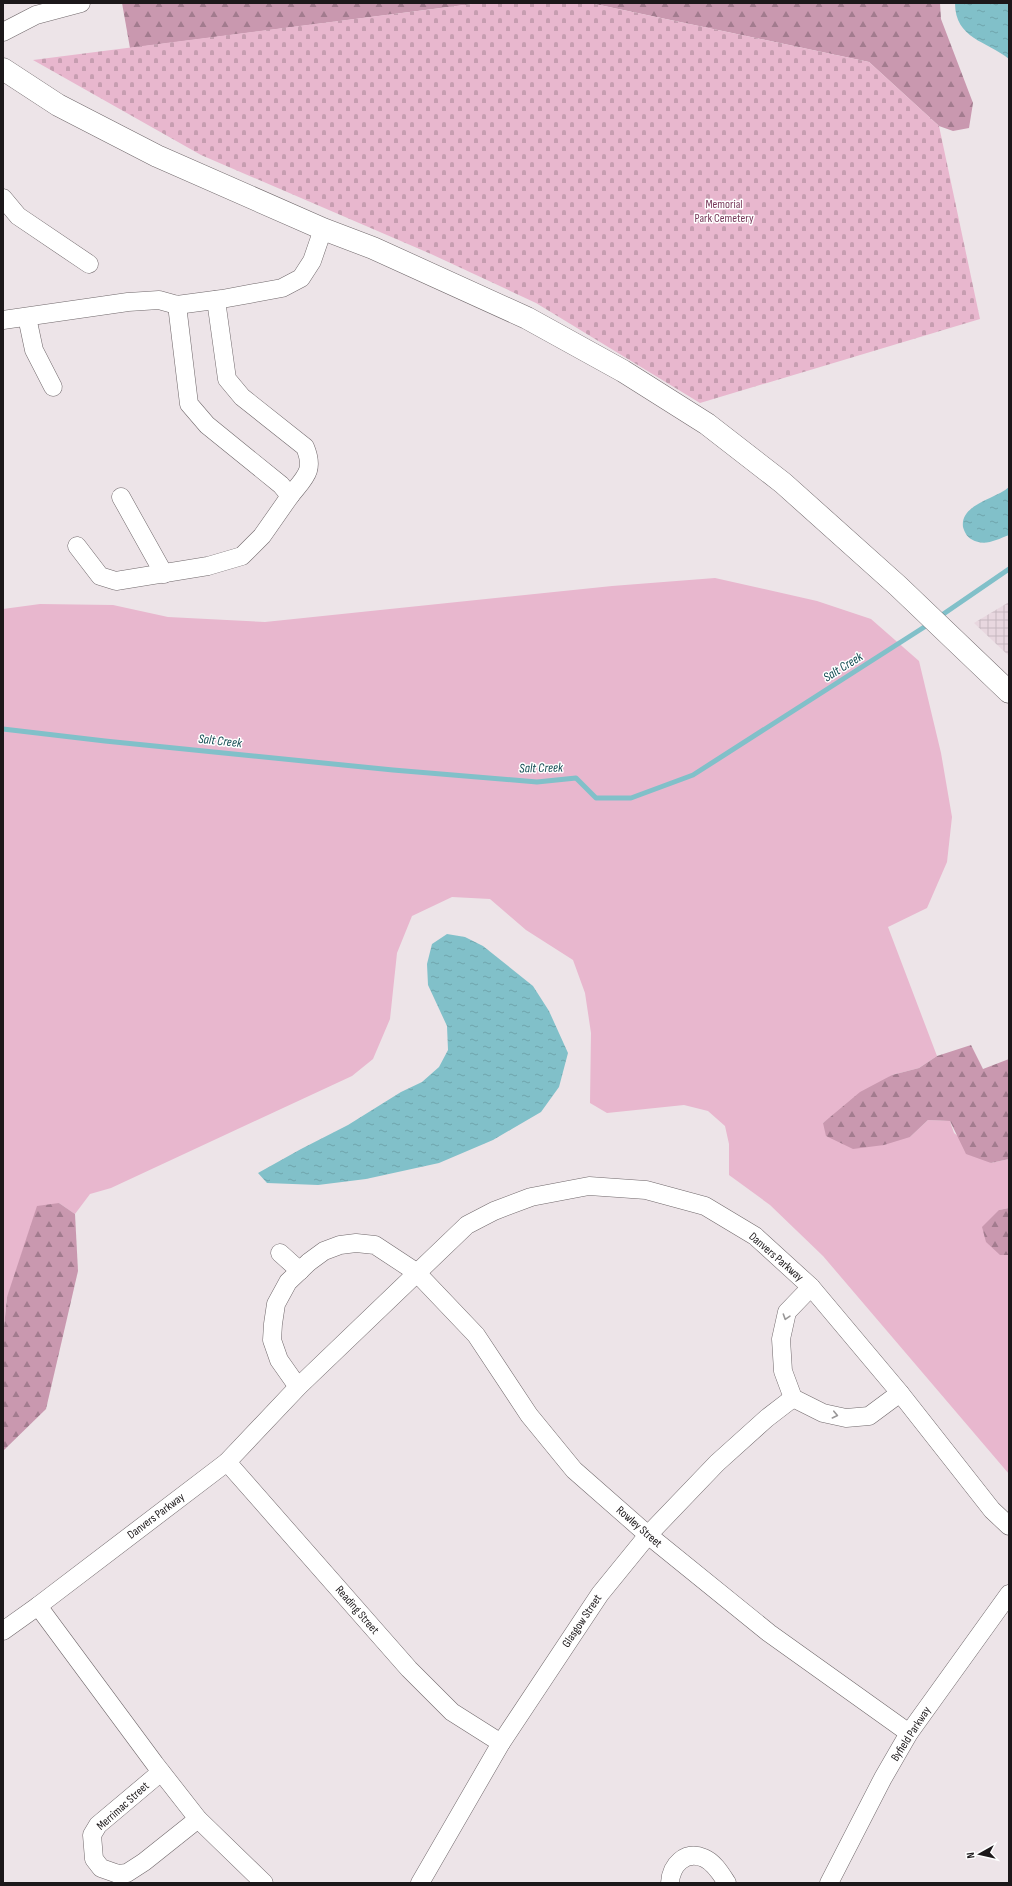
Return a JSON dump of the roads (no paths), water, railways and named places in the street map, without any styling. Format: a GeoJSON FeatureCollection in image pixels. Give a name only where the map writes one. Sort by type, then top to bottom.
{"type":"FeatureCollection","features":[{"type":"Feature","properties":{"kind":"main road"},"geometry":{"type":"LineString","coordinates":[[3,69],[58,105],[157,156],[323,229],[373,248],[527,318],[623,371],[706,424],[741,450],[824,519],[898,586],[1009,692]]}},
{"type":"Feature","properties":{"kind":"street"},"geometry":{"type":"LineString","coordinates":[[3,32],[36,15],[81,3]]}},
{"type":"Feature","properties":{"kind":"street"},"geometry":{"type":"LineString","coordinates":[[3,198],[18,216],[88,264]]}},
{"type":"Feature","properties":{"kind":"street"},"geometry":{"type":"LineString","coordinates":[[3,320],[128,302],[159,300],[177,305],[216,300],[282,288],[301,278],[312,261],[323,229]]}},
{"type":"Feature","properties":{"kind":"street"},"geometry":{"type":"LineString","coordinates":[[77,546],[100,576],[116,581],[208,566],[242,556],[262,536],[305,477],[310,464],[310,458],[304,447],[242,398],[227,379],[216,300]]}},
{"type":"Feature","properties":{"kind":"street"},"geometry":{"type":"LineString","coordinates":[[177,305],[189,404],[207,425],[281,485],[290,496]]}},
{"type":"Feature","properties":{"kind":"street"},"geometry":{"type":"LineString","coordinates":[[27,317],[34,350],[53,387]]}},
{"type":"Feature","properties":{"kind":"street"},"geometry":{"type":"LineString","coordinates":[[121,497],[164,574]]}},
{"type":"Feature","properties":{"kind":"street","name":"Danvers Parkway"},"geometry":{"type":"LineString","coordinates":[[3,1631],[227,1462],[298,1387],[416,1272],[467,1225],[487,1214],[531,1197],[588,1186],[646,1190],[705,1206],[755,1236],[810,1287],[900,1393],[992,1510],[1009,1526]]}},
{"type":"Feature","properties":{"kind":"street"},"geometry":{"type":"LineString","coordinates":[[298,1387],[279,1360],[272,1340],[272,1324],[276,1304],[288,1282],[324,1251],[340,1245],[356,1243],[375,1246],[416,1272]]}},
{"type":"Feature","properties":{"kind":"street"},"geometry":{"type":"LineString","coordinates":[[280,1253],[300,1271]]}},
{"type":"Feature","properties":{"kind":"street","name":"Rowley Street"},"geometry":{"type":"LineString","coordinates":[[416,1272],[476,1335],[528,1415],[574,1470],[648,1535],[769,1632],[909,1733]]}},
{"type":"Feature","properties":{"kind":"street"},"geometry":{"type":"LineString","coordinates":[[810,1287],[787,1312],[781,1339],[783,1371],[793,1398],[823,1413],[846,1418],[869,1416],[900,1393]]}},
{"type":"Feature","properties":{"kind":"street","name":"Glasgow Street"},"geometry":{"type":"LineString","coordinates":[[420,1883],[500,1743],[600,1594],[648,1535],[717,1463],[767,1418],[793,1398]]}},
{"type":"Feature","properties":{"kind":"street","name":"Reading Street"},"geometry":{"type":"LineString","coordinates":[[227,1462],[410,1669],[452,1712],[500,1743]]}},
{"type":"Feature","properties":{"kind":"street","name":"Byfield Parkway"},"geometry":{"type":"LineString","coordinates":[[828,1883],[883,1778],[909,1733],[1009,1594]]}},
{"type":"Feature","properties":{"kind":"street","name":"Merrimac Street"},"geometry":{"type":"LineString","coordinates":[[38,1606],[161,1772],[198,1819],[264,1883]]}},
{"type":"Feature","properties":{"kind":"street","name":"Merrimac Street"},"geometry":{"type":"LineString","coordinates":[[161,1772],[98,1825],[92,1835],[94,1859],[101,1868],[114,1873],[127,1873],[144,1862],[198,1819]]}},
{"type":"Feature","properties":{"kind":"street"},"geometry":{"type":"LineString","coordinates":[[670,1883],[674,1867],[679,1860],[696,1856],[704,1858],[711,1863],[727,1883]]}},
{"type":"Feature","properties":{"kind":"water"},"geometry":{"type":"Polygon","coordinates":[[[955,3],[1009,3],[1009,59],[966,32],[956,15],[955,3]]]}},
{"type":"Feature","properties":{"kind":"water"},"geometry":{"type":"Polygon","coordinates":[[[1009,487],[1009,535],[995,541],[985,543],[970,538],[966,534],[963,527],[964,519],[967,513],[973,507],[1009,487]]]}},
{"type":"Feature","properties":{"kind":"water"},"geometry":{"type":"Polygon","coordinates":[[[447,934],[465,937],[483,946],[533,986],[549,1011],[568,1053],[559,1087],[541,1112],[493,1140],[439,1163],[366,1179],[318,1185],[267,1183],[258,1173],[348,1125],[401,1092],[422,1082],[439,1067],[448,1050],[447,1026],[428,985],[427,964],[432,944],[447,934]]]}},
{"type":"Feature","properties":{"kind":"waterway","name":"Salt Creek"},"geometry":{"type":"LineString","coordinates":[[939,617],[1009,569]]}},
{"type":"Feature","properties":{"kind":"waterway","name":"Salt Creek"},"geometry":{"type":"LineString","coordinates":[[3,729],[105,741],[393,770],[537,782],[576,778],[596,798],[631,798],[693,775],[929,624]]}},
{"type":"Feature","properties":{"kind":"park label","name":"Memorial Park Cemetery"},"geometry":{"type":"Point","coordinates":[724,211]}}]}
